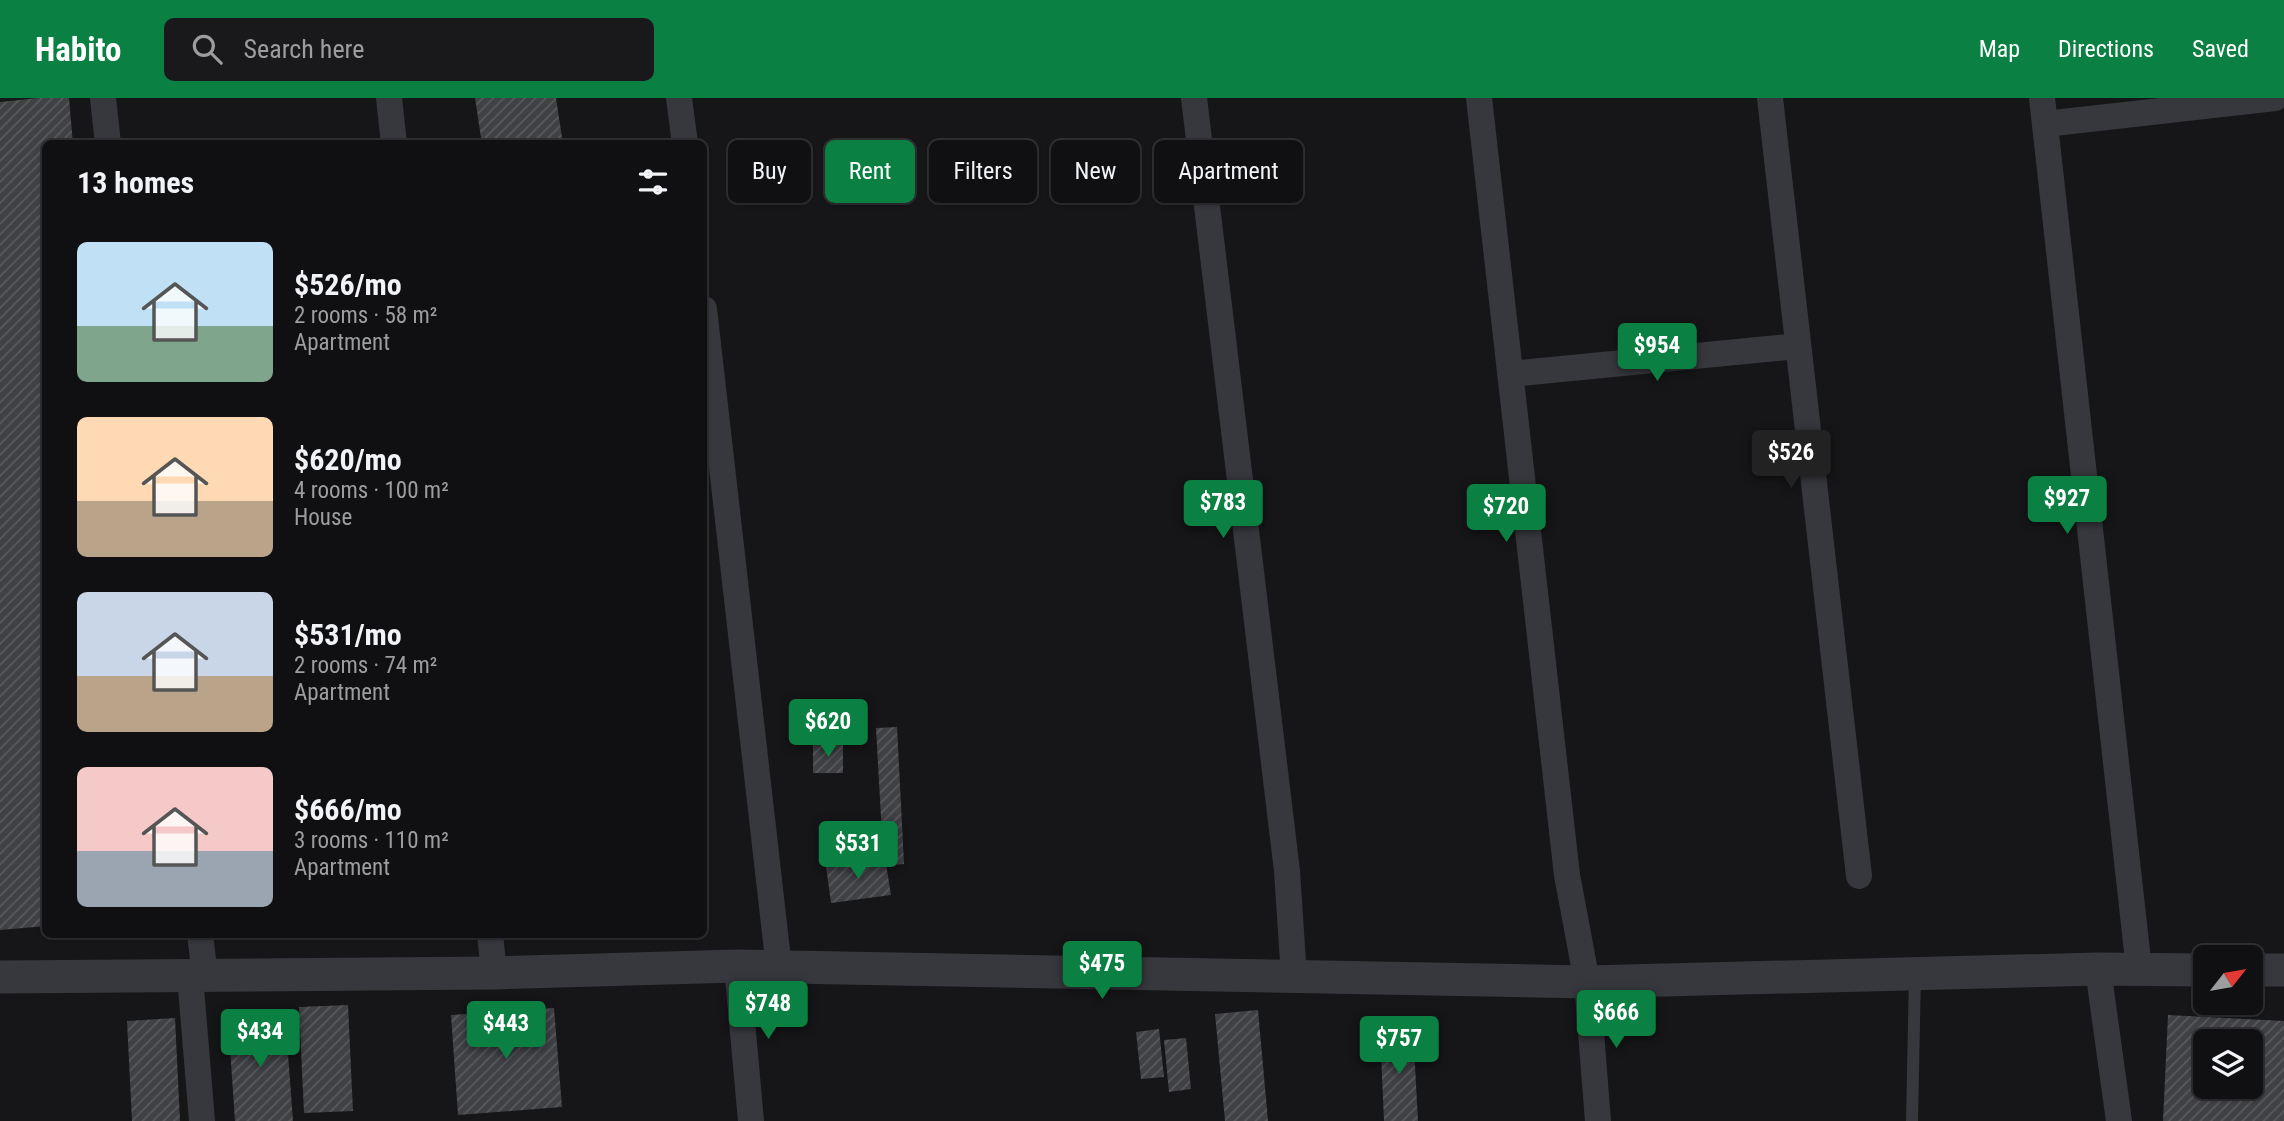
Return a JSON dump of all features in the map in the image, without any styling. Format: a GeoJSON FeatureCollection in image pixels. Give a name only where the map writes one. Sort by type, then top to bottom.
{"type":"FeatureCollection","features":[{"type":"Feature","properties":{"kind":"street"},"geometry":{"type":"LineString","coordinates":[[103,98],[108,140]]}},
{"type":"Feature","properties":{"kind":"street"},"geometry":{"type":"LineString","coordinates":[[389,98],[394,140]]}},
{"type":"Feature","properties":{"kind":"street"},"geometry":{"type":"LineString","coordinates":[[679,98],[684,140]]}},
{"type":"Feature","properties":{"kind":"street"},"geometry":{"type":"LineString","coordinates":[[1194,98],[1285,857],[1294,977]]}},
{"type":"Feature","properties":{"kind":"street"},"geometry":{"type":"LineString","coordinates":[[1479,98],[1567,875],[1587,982],[1598,1121]]}},
{"type":"Feature","properties":{"kind":"street"},"geometry":{"type":"LineString","coordinates":[[1770,98],[1859,876]]}},
{"type":"Feature","properties":{"kind":"street"},"geometry":{"type":"LineString","coordinates":[[2139,969],[2043,111],[2275,98]]}},
{"type":"Feature","properties":{"kind":"street"},"geometry":{"type":"LineString","coordinates":[[707,335],[779,968]]}},
{"type":"Feature","properties":{"kind":"street"},"geometry":{"type":"LineString","coordinates":[[1510,374],[1798,346]]}},
{"type":"Feature","properties":{"kind":"street"},"geometry":{"type":"LineString","coordinates":[[201,938],[198,976],[202,1121]]}},
{"type":"Feature","properties":{"kind":"street"},"geometry":{"type":"LineString","coordinates":[[490,938],[494,973]]}},
{"type":"Feature","properties":{"kind":"street"},"geometry":{"type":"LineString","coordinates":[[0,978],[494,973],[737,966],[1587,982],[2098,969],[2193,970]]}},
{"type":"Feature","properties":{"kind":"street"},"geometry":{"type":"LineString","coordinates":[[737,966],[751,1121]]}},
{"type":"Feature","properties":{"kind":"street"},"geometry":{"type":"LineString","coordinates":[[2098,969],[2119,1121]]}},
{"type":"Feature","properties":{"kind":"street"},"geometry":{"type":"LineString","coordinates":[[2263,970],[2284,970]]}},
{"type":"Feature","properties":{"kind":"lane"},"geometry":{"type":"LineString","coordinates":[[1912,1121],[1915,974]]}},
{"type":"Feature","properties":{"kind":"building"},"geometry":{"type":"Polygon","coordinates":[[[69,98],[73,140],[42,140],[42,926],[0,930],[0,102],[69,98]]]}},
{"type":"Feature","properties":{"kind":"building"},"geometry":{"type":"Polygon","coordinates":[[[475,98],[556,98],[562,140],[481,140],[475,98]]]}},
{"type":"Feature","properties":{"kind":"building"},"geometry":{"type":"Polygon","coordinates":[[[897,727],[904,864],[893,865],[893,853],[883,853],[876,728],[897,727]]]}},
{"type":"Feature","properties":{"kind":"building"},"geometry":{"type":"Polygon","coordinates":[[[813,745],[843,745],[843,773],[813,773],[813,745]]]}},
{"type":"Feature","properties":{"kind":"building"},"geometry":{"type":"Polygon","coordinates":[[[885,858],[891,895],[831,903],[826,866],[885,858]]]}},
{"type":"Feature","properties":{"kind":"building"},"geometry":{"type":"Polygon","coordinates":[[[348,1005],[353,1111],[304,1113],[299,1007],[348,1005]]]}},
{"type":"Feature","properties":{"kind":"building"},"geometry":{"type":"Polygon","coordinates":[[[554,1008],[562,1107],[458,1115],[451,1015],[554,1008]]]}},
{"type":"Feature","properties":{"kind":"building"},"geometry":{"type":"Polygon","coordinates":[[[1258,1010],[1268,1121],[1225,1121],[1215,1014],[1258,1010]]]}},
{"type":"Feature","properties":{"kind":"building"},"geometry":{"type":"Polygon","coordinates":[[[285,1014],[293,1121],[235,1121],[228,1018],[285,1014]]]}},
{"type":"Feature","properties":{"kind":"building"},"geometry":{"type":"Polygon","coordinates":[[[2168,1015],[2284,1021],[2284,1121],[2163,1121],[2168,1015]]]}},
{"type":"Feature","properties":{"kind":"building"},"geometry":{"type":"Polygon","coordinates":[[[175,1018],[180,1121],[132,1121],[127,1021],[175,1018]]]}},
{"type":"Feature","properties":{"kind":"building"},"geometry":{"type":"Polygon","coordinates":[[[1159,1029],[1164,1077],[1141,1079],[1136,1032],[1159,1029]]]}},
{"type":"Feature","properties":{"kind":"building"},"geometry":{"type":"Polygon","coordinates":[[[1413,1029],[1418,1121],[1384,1121],[1380,1031],[1413,1029]]]}},
{"type":"Feature","properties":{"kind":"building"},"geometry":{"type":"Polygon","coordinates":[[[1186,1038],[1191,1089],[1169,1092],[1164,1040],[1186,1038]]]}}]}
